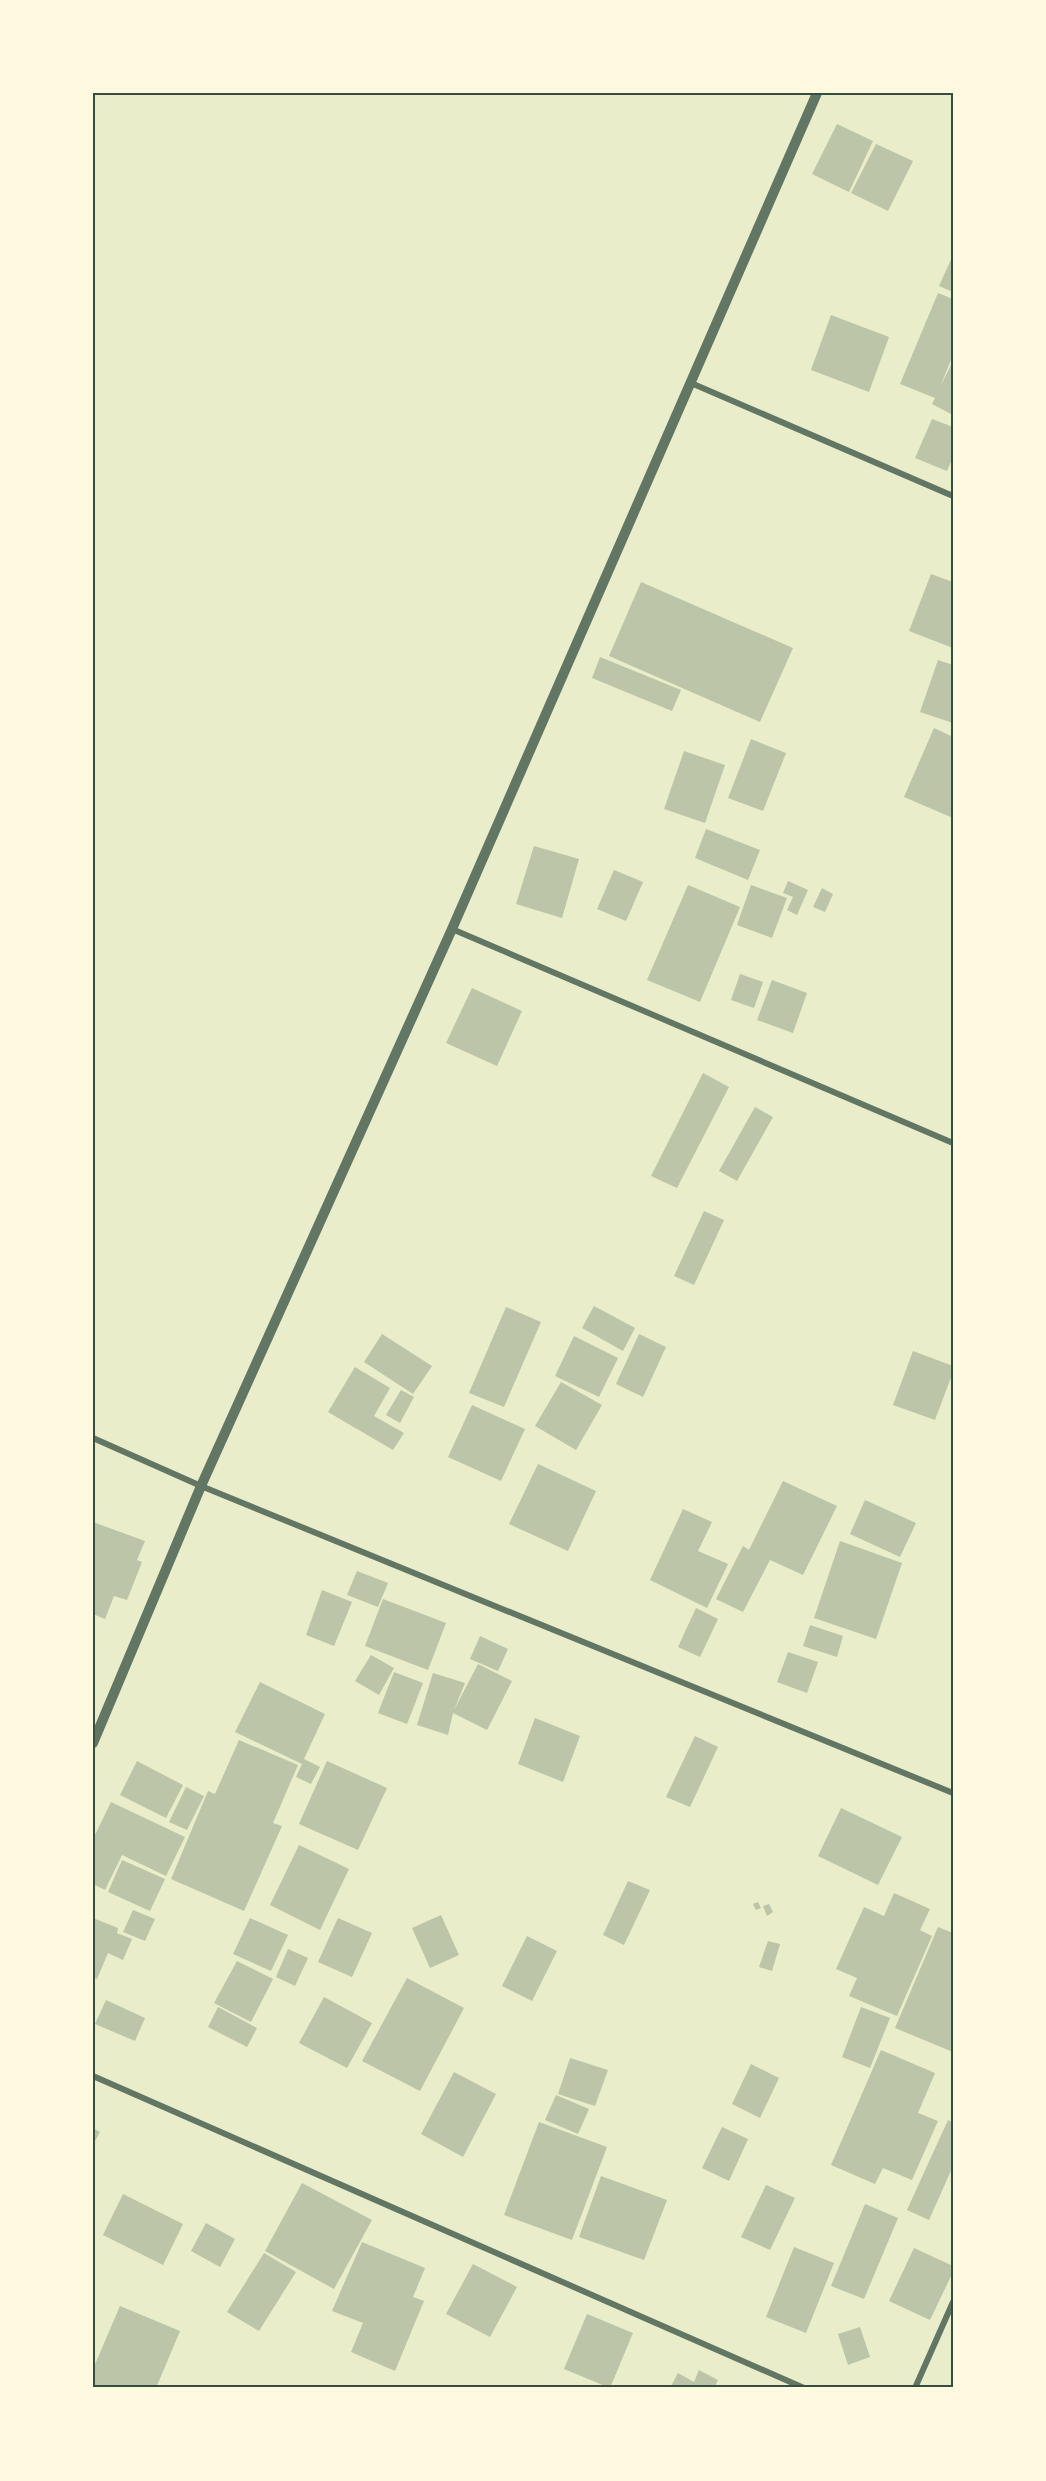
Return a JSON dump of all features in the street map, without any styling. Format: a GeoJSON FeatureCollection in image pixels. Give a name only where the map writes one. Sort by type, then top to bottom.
{"type":"FeatureCollection","features":[{"type":"Feature","properties":{"kind":"street"},"geometry":{"type":"LineString","coordinates":[[93,1743],[201,1486],[452,930],[817,93]]}},
{"type":"Feature","properties":{"kind":"street"},"geometry":{"type":"LineString","coordinates":[[691,383],[953,496]]}},
{"type":"Feature","properties":{"kind":"street"},"geometry":{"type":"LineString","coordinates":[[452,930],[953,1143]]}},
{"type":"Feature","properties":{"kind":"street"},"geometry":{"type":"LineString","coordinates":[[93,1438],[201,1486],[953,1793]]}},
{"type":"Feature","properties":{"kind":"street"},"geometry":{"type":"LineString","coordinates":[[93,2076],[804,2388]]}},
{"type":"Feature","properties":{"kind":"street"},"geometry":{"type":"LineString","coordinates":[[915,2388],[953,2302]]}},
{"type":"Feature","properties":{"kind":"building"},"geometry":{"type":"Polygon","coordinates":[[[837,124],[873,141],[849,192],[812,174],[837,124]]]}},
{"type":"Feature","properties":{"kind":"building"},"geometry":{"type":"Polygon","coordinates":[[[876,144],[913,161],[888,211],[851,193],[876,144]]]}},
{"type":"Feature","properties":{"kind":"building"},"geometry":{"type":"Polygon","coordinates":[[[953,255],[953,292],[939,286],[953,255]]]}},
{"type":"Feature","properties":{"kind":"building"},"geometry":{"type":"Polygon","coordinates":[[[938,293],[953,299],[953,355],[940,387],[953,361],[953,415],[932,404],[935,398],[900,384],[938,293]]]}},
{"type":"Feature","properties":{"kind":"building"},"geometry":{"type":"Polygon","coordinates":[[[831,315],[889,337],[869,392],[811,370],[831,315]]]}},
{"type":"Feature","properties":{"kind":"building"},"geometry":{"type":"Polygon","coordinates":[[[932,419],[953,427],[953,457],[947,471],[915,458],[932,419]]]}},
{"type":"Feature","properties":{"kind":"building"},"geometry":{"type":"Polygon","coordinates":[[[931,574],[953,582],[953,648],[909,631],[931,574]]]}},
{"type":"Feature","properties":{"kind":"building"},"geometry":{"type":"Polygon","coordinates":[[[641,582],[793,648],[760,722],[609,656],[641,582]]]}},
{"type":"Feature","properties":{"kind":"building"},"geometry":{"type":"Polygon","coordinates":[[[600,657],[681,690],[672,711],[592,678],[600,657]]]}},
{"type":"Feature","properties":{"kind":"building"},"geometry":{"type":"Polygon","coordinates":[[[938,660],[953,665],[953,723],[920,712],[938,660]]]}},
{"type":"Feature","properties":{"kind":"building"},"geometry":{"type":"Polygon","coordinates":[[[934,728],[953,737],[953,818],[904,797],[934,728]]]}},
{"type":"Feature","properties":{"kind":"building"},"geometry":{"type":"Polygon","coordinates":[[[751,739],[786,753],[763,811],[728,798],[751,739]]]}},
{"type":"Feature","properties":{"kind":"building"},"geometry":{"type":"Polygon","coordinates":[[[684,751],[725,765],[705,823],[664,809],[684,751]]]}},
{"type":"Feature","properties":{"kind":"building"},"geometry":{"type":"Polygon","coordinates":[[[706,829],[760,850],[748,880],[695,858],[706,829]]]}},
{"type":"Feature","properties":{"kind":"building"},"geometry":{"type":"Polygon","coordinates":[[[534,846],[579,859],[562,918],[516,904],[534,846]]]}},
{"type":"Feature","properties":{"kind":"building"},"geometry":{"type":"Polygon","coordinates":[[[614,870],[643,882],[626,921],[597,909],[614,870]]]}},
{"type":"Feature","properties":{"kind":"building"},"geometry":{"type":"Polygon","coordinates":[[[788,881],[808,890],[797,915],[787,910],[793,897],[783,893],[788,881]]]}},
{"type":"Feature","properties":{"kind":"building"},"geometry":{"type":"Polygon","coordinates":[[[688,885],[740,907],[700,1002],[647,980],[688,885]]]}},
{"type":"Feature","properties":{"kind":"building"},"geometry":{"type":"Polygon","coordinates":[[[751,885],[787,898],[772,938],[737,925],[751,885]]]}},
{"type":"Feature","properties":{"kind":"building"},"geometry":{"type":"Polygon","coordinates":[[[822,888],[833,894],[825,912],[813,907],[822,888]]]}},
{"type":"Feature","properties":{"kind":"building"},"geometry":{"type":"Polygon","coordinates":[[[740,974],[763,982],[754,1008],[731,1000],[740,974]]]}},
{"type":"Feature","properties":{"kind":"building"},"geometry":{"type":"Polygon","coordinates":[[[772,980],[807,993],[793,1033],[757,1020],[772,980]]]}},
{"type":"Feature","properties":{"kind":"building"},"geometry":{"type":"Polygon","coordinates":[[[472,988],[522,1011],[497,1066],[446,1043],[472,988]]]}},
{"type":"Feature","properties":{"kind":"building"},"geometry":{"type":"Polygon","coordinates":[[[703,1073],[729,1087],[677,1188],[651,1176],[703,1073]]]}},
{"type":"Feature","properties":{"kind":"building"},"geometry":{"type":"Polygon","coordinates":[[[755,1107],[773,1117],[737,1181],[719,1171],[755,1107]]]}},
{"type":"Feature","properties":{"kind":"building"},"geometry":{"type":"Polygon","coordinates":[[[704,1211],[724,1220],[694,1285],[674,1276],[704,1211]]]}},
{"type":"Feature","properties":{"kind":"building"},"geometry":{"type":"Polygon","coordinates":[[[594,1306],[635,1328],[623,1351],[582,1328],[594,1306]]]}},
{"type":"Feature","properties":{"kind":"building"},"geometry":{"type":"Polygon","coordinates":[[[506,1307],[541,1322],[504,1407],[469,1393],[506,1307]]]}},
{"type":"Feature","properties":{"kind":"building"},"geometry":{"type":"Polygon","coordinates":[[[382,1334],[432,1366],[413,1394],[364,1362],[382,1334]]]}},
{"type":"Feature","properties":{"kind":"building"},"geometry":{"type":"Polygon","coordinates":[[[639,1334],[666,1347],[643,1397],[616,1384],[639,1334]]]}},
{"type":"Feature","properties":{"kind":"building"},"geometry":{"type":"Polygon","coordinates":[[[574,1336],[618,1358],[599,1397],[555,1376],[574,1336]]]}},
{"type":"Feature","properties":{"kind":"building"},"geometry":{"type":"Polygon","coordinates":[[[913,1351],[953,1366],[953,1372],[935,1420],[893,1405],[913,1351]]]}},
{"type":"Feature","properties":{"kind":"building"},"geometry":{"type":"Polygon","coordinates":[[[355,1367],[390,1388],[374,1416],[404,1433],[393,1450],[328,1412],[355,1367]]]}},
{"type":"Feature","properties":{"kind":"building"},"geometry":{"type":"Polygon","coordinates":[[[561,1382],[602,1405],[576,1450],[535,1426],[561,1382]]]}},
{"type":"Feature","properties":{"kind":"building"},"geometry":{"type":"Polygon","coordinates":[[[401,1390],[414,1397],[400,1423],[386,1415],[401,1390]]]}},
{"type":"Feature","properties":{"kind":"building"},"geometry":{"type":"Polygon","coordinates":[[[472,1405],[525,1429],[501,1481],[448,1457],[472,1405]]]}},
{"type":"Feature","properties":{"kind":"building"},"geometry":{"type":"Polygon","coordinates":[[[538,1464],[596,1491],[568,1551],[509,1524],[538,1464]]]}},
{"type":"Feature","properties":{"kind":"building"},"geometry":{"type":"Polygon","coordinates":[[[783,1481],[837,1506],[803,1575],[770,1560],[743,1612],[716,1599],[743,1546],[749,1550],[783,1481]]]}},
{"type":"Feature","properties":{"kind":"building"},"geometry":{"type":"Polygon","coordinates":[[[865,1500],[916,1523],[900,1557],[850,1534],[865,1500]]]}},
{"type":"Feature","properties":{"kind":"building"},"geometry":{"type":"Polygon","coordinates":[[[683,1509],[712,1522],[698,1551],[728,1564],[707,1608],[650,1580],[683,1509]]]}},
{"type":"Feature","properties":{"kind":"building"},"geometry":{"type":"Polygon","coordinates":[[[93,1522],[145,1541],[137,1560],[142,1562],[127,1600],[114,1596],[105,1619],[93,1614],[93,1522]]]}},
{"type":"Feature","properties":{"kind":"building"},"geometry":{"type":"Polygon","coordinates":[[[840,1541],[902,1563],[876,1639],[814,1618],[840,1541]]]}},
{"type":"Feature","properties":{"kind":"building"},"geometry":{"type":"Polygon","coordinates":[[[357,1571],[388,1583],[378,1607],[347,1595],[357,1571]]]}},
{"type":"Feature","properties":{"kind":"building"},"geometry":{"type":"Polygon","coordinates":[[[322,1590],[352,1602],[334,1646],[306,1635],[322,1590]]]}},
{"type":"Feature","properties":{"kind":"building"},"geometry":{"type":"Polygon","coordinates":[[[383,1599],[446,1623],[428,1670],[365,1646],[383,1599]]]}},
{"type":"Feature","properties":{"kind":"building"},"geometry":{"type":"Polygon","coordinates":[[[696,1608],[718,1619],[700,1657],[678,1647],[696,1608]]]}},
{"type":"Feature","properties":{"kind":"building"},"geometry":{"type":"Polygon","coordinates":[[[810,1625],[843,1636],[837,1657],[803,1646],[810,1625]]]}},
{"type":"Feature","properties":{"kind":"building"},"geometry":{"type":"Polygon","coordinates":[[[480,1636],[508,1649],[498,1671],[470,1659],[480,1636]]]}},
{"type":"Feature","properties":{"kind":"building"},"geometry":{"type":"Polygon","coordinates":[[[788,1652],[818,1662],[807,1693],[777,1682],[788,1652]]]}},
{"type":"Feature","properties":{"kind":"building"},"geometry":{"type":"Polygon","coordinates":[[[371,1655],[394,1668],[379,1695],[355,1681],[371,1655]]]}},
{"type":"Feature","properties":{"kind":"building"},"geometry":{"type":"Polygon","coordinates":[[[478,1664],[512,1681],[487,1730],[453,1713],[448,1735],[417,1725],[433,1673],[465,1683],[454,1710],[478,1664]]]}},
{"type":"Feature","properties":{"kind":"building"},"geometry":{"type":"Polygon","coordinates":[[[394,1672],[423,1683],[407,1724],[378,1713],[394,1672]]]}},
{"type":"Feature","properties":{"kind":"building"},"geometry":{"type":"Polygon","coordinates":[[[260,1682],[325,1714],[304,1759],[320,1767],[311,1784],[296,1777],[302,1764],[235,1732],[260,1682]]]}},
{"type":"Feature","properties":{"kind":"building"},"geometry":{"type":"Polygon","coordinates":[[[535,1718],[580,1736],[563,1782],[518,1764],[535,1718]]]}},
{"type":"Feature","properties":{"kind":"building"},"geometry":{"type":"Polygon","coordinates":[[[695,1736],[718,1747],[690,1807],[666,1797],[695,1736]]]}},
{"type":"Feature","properties":{"kind":"building"},"geometry":{"type":"Polygon","coordinates":[[[239,1740],[298,1765],[273,1823],[282,1826],[244,1911],[171,1879],[208,1791],[215,1794],[239,1740]]]}},
{"type":"Feature","properties":{"kind":"building"},"geometry":{"type":"Polygon","coordinates":[[[137,1761],[183,1785],[166,1818],[120,1795],[137,1761]]]}},
{"type":"Feature","properties":{"kind":"building"},"geometry":{"type":"Polygon","coordinates":[[[327,1761],[387,1788],[358,1850],[299,1824],[327,1761]]]}},
{"type":"Feature","properties":{"kind":"building"},"geometry":{"type":"Polygon","coordinates":[[[186,1787],[204,1796],[187,1830],[169,1822],[186,1787]]]}},
{"type":"Feature","properties":{"kind":"building"},"geometry":{"type":"Polygon","coordinates":[[[111,1802],[185,1837],[166,1876],[122,1855],[105,1890],[93,1884],[93,1839],[111,1802]]]}},
{"type":"Feature","properties":{"kind":"building"},"geometry":{"type":"Polygon","coordinates":[[[841,1808],[902,1837],[878,1885],[818,1856],[841,1808]]]}},
{"type":"Feature","properties":{"kind":"building"},"geometry":{"type":"Polygon","coordinates":[[[299,1845],[349,1869],[320,1930],[270,1905],[299,1845]]]}},
{"type":"Feature","properties":{"kind":"building"},"geometry":{"type":"Polygon","coordinates":[[[122,1860],[165,1879],[150,1911],[108,1892],[122,1860]]]}},
{"type":"Feature","properties":{"kind":"building"},"geometry":{"type":"Polygon","coordinates":[[[628,1881],[650,1890],[624,1945],[603,1935],[628,1881]]]}},
{"type":"Feature","properties":{"kind":"building"},"geometry":{"type":"Polygon","coordinates":[[[894,1893],[930,1909],[920,1930],[932,1936],[897,2016],[849,1996],[857,1978],[836,1969],[864,1907],[884,1916],[894,1893]]]}},
{"type":"Feature","properties":{"kind":"building"},"geometry":{"type":"Polygon","coordinates":[[[758,1902],[761,1908],[756,1910],[753,1904],[758,1902]]]}},
{"type":"Feature","properties":{"kind":"building"},"geometry":{"type":"Polygon","coordinates":[[[769,1904],[773,1912],[767,1916],[763,1906],[769,1904]]]}},
{"type":"Feature","properties":{"kind":"building"},"geometry":{"type":"Polygon","coordinates":[[[133,1910],[155,1919],[145,1941],[123,1932],[133,1910]]]}},
{"type":"Feature","properties":{"kind":"building"},"geometry":{"type":"Polygon","coordinates":[[[441,1915],[459,1955],[430,1968],[412,1928],[441,1915]]]}},
{"type":"Feature","properties":{"kind":"building"},"geometry":{"type":"Polygon","coordinates":[[[93,1918],[118,1928],[117,1933],[132,1939],[123,1960],[108,1953],[97,1979],[93,1977],[93,1918]]]}},
{"type":"Feature","properties":{"kind":"building"},"geometry":{"type":"Polygon","coordinates":[[[250,1918],[288,1935],[271,1971],[233,1954],[250,1918]]]}},
{"type":"Feature","properties":{"kind":"building"},"geometry":{"type":"Polygon","coordinates":[[[338,1918],[372,1933],[352,1977],[318,1962],[338,1918]]]}},
{"type":"Feature","properties":{"kind":"building"},"geometry":{"type":"Polygon","coordinates":[[[938,1927],[953,1933],[953,2052],[895,2028],[938,1927]]]}},
{"type":"Feature","properties":{"kind":"building"},"geometry":{"type":"Polygon","coordinates":[[[527,1936],[557,1951],[532,2001],[502,1986],[527,1936]]]}},
{"type":"Feature","properties":{"kind":"building"},"geometry":{"type":"Polygon","coordinates":[[[768,1941],[780,1944],[772,1971],[759,1967],[768,1941]]]}},
{"type":"Feature","properties":{"kind":"building"},"geometry":{"type":"Polygon","coordinates":[[[288,1949],[308,1958],[295,1986],[276,1977],[288,1949]]]}},
{"type":"Feature","properties":{"kind":"building"},"geometry":{"type":"Polygon","coordinates":[[[237,1961],[273,1979],[251,2022],[214,2003],[237,1961]]]}},
{"type":"Feature","properties":{"kind":"building"},"geometry":{"type":"Polygon","coordinates":[[[407,1978],[464,2008],[420,2091],[362,2061],[407,1978]]]}},
{"type":"Feature","properties":{"kind":"building"},"geometry":{"type":"Polygon","coordinates":[[[324,1997],[372,2023],[347,2068],[299,2043],[324,1997]]]}},
{"type":"Feature","properties":{"kind":"building"},"geometry":{"type":"Polygon","coordinates":[[[106,2000],[145,2018],[135,2041],[95,2024],[106,2000]]]}},
{"type":"Feature","properties":{"kind":"building"},"geometry":{"type":"Polygon","coordinates":[[[218,2007],[257,2028],[247,2047],[208,2027],[218,2007]]]}},
{"type":"Feature","properties":{"kind":"building"},"geometry":{"type":"Polygon","coordinates":[[[861,2007],[890,2018],[870,2068],[842,2057],[861,2007]]]}},
{"type":"Feature","properties":{"kind":"building"},"geometry":{"type":"Polygon","coordinates":[[[881,2050],[935,2073],[918,2113],[938,2121],[912,2180],[883,2168],[875,2184],[831,2165],[881,2050]]]}},
{"type":"Feature","properties":{"kind":"building"},"geometry":{"type":"Polygon","coordinates":[[[570,2058],[608,2070],[595,2106],[558,2094],[570,2058]]]}},
{"type":"Feature","properties":{"kind":"building"},"geometry":{"type":"Polygon","coordinates":[[[751,2064],[779,2078],[760,2118],[732,2104],[751,2064]]]}},
{"type":"Feature","properties":{"kind":"building"},"geometry":{"type":"Polygon","coordinates":[[[454,2072],[496,2094],[463,2157],[421,2134],[454,2072]]]}},
{"type":"Feature","properties":{"kind":"building"},"geometry":{"type":"Polygon","coordinates":[[[556,2095],[589,2109],[578,2134],[545,2120],[556,2095]]]}},
{"type":"Feature","properties":{"kind":"building"},"geometry":{"type":"Polygon","coordinates":[[[948,2120],[953,2123],[953,2166],[929,2220],[907,2210],[948,2120]]]}},
{"type":"Feature","properties":{"kind":"building"},"geometry":{"type":"Polygon","coordinates":[[[539,2122],[607,2147],[572,2240],[504,2215],[539,2122]]]}},
{"type":"Feature","properties":{"kind":"building"},"geometry":{"type":"Polygon","coordinates":[[[722,2127],[748,2139],[729,2181],[702,2168],[722,2127]]]}},
{"type":"Feature","properties":{"kind":"building"},"geometry":{"type":"Polygon","coordinates":[[[93,2128],[100,2132],[93,2145],[93,2128]]]}},
{"type":"Feature","properties":{"kind":"building"},"geometry":{"type":"Polygon","coordinates":[[[601,2176],[667,2200],[644,2260],[579,2237],[601,2176]]]}},
{"type":"Feature","properties":{"kind":"building"},"geometry":{"type":"Polygon","coordinates":[[[302,2183],[372,2220],[334,2289],[265,2251],[302,2183]]]}},
{"type":"Feature","properties":{"kind":"building"},"geometry":{"type":"Polygon","coordinates":[[[766,2185],[795,2198],[770,2250],[741,2237],[766,2185]]]}},
{"type":"Feature","properties":{"kind":"building"},"geometry":{"type":"Polygon","coordinates":[[[123,2194],[183,2224],[163,2265],[103,2235],[123,2194]]]}},
{"type":"Feature","properties":{"kind":"building"},"geometry":{"type":"Polygon","coordinates":[[[865,2204],[898,2218],[864,2299],[831,2286],[865,2204]]]}},
{"type":"Feature","properties":{"kind":"building"},"geometry":{"type":"Polygon","coordinates":[[[206,2223],[235,2239],[220,2267],[191,2251],[206,2223]]]}},
{"type":"Feature","properties":{"kind":"building"},"geometry":{"type":"Polygon","coordinates":[[[362,2242],[425,2268],[413,2297],[424,2301],[395,2371],[351,2352],[363,2323],[332,2311],[362,2242]]]}},
{"type":"Feature","properties":{"kind":"building"},"geometry":{"type":"Polygon","coordinates":[[[794,2247],[834,2263],[806,2333],[766,2317],[794,2247]]]}},
{"type":"Feature","properties":{"kind":"building"},"geometry":{"type":"Polygon","coordinates":[[[914,2248],[953,2266],[953,2272],[930,2320],[889,2301],[914,2248]]]}},
{"type":"Feature","properties":{"kind":"building"},"geometry":{"type":"Polygon","coordinates":[[[264,2253],[296,2272],[259,2331],[227,2312],[264,2253]]]}},
{"type":"Feature","properties":{"kind":"building"},"geometry":{"type":"Polygon","coordinates":[[[473,2264],[517,2287],[490,2337],[446,2314],[473,2264]]]}},
{"type":"Feature","properties":{"kind":"building"},"geometry":{"type":"Polygon","coordinates":[[[120,2306],[180,2331],[156,2388],[93,2388],[93,2369],[120,2306]]]}},
{"type":"Feature","properties":{"kind":"building"},"geometry":{"type":"Polygon","coordinates":[[[587,2314],[633,2333],[610,2388],[564,2369],[587,2314]]]}},
{"type":"Feature","properties":{"kind":"building"},"geometry":{"type":"Polygon","coordinates":[[[860,2327],[870,2357],[848,2365],[838,2334],[860,2327]]]}},
{"type":"Feature","properties":{"kind":"building"},"geometry":{"type":"Polygon","coordinates":[[[699,2370],[718,2380],[714,2388],[670,2388],[678,2373],[694,2382],[699,2370]]]}}]}
